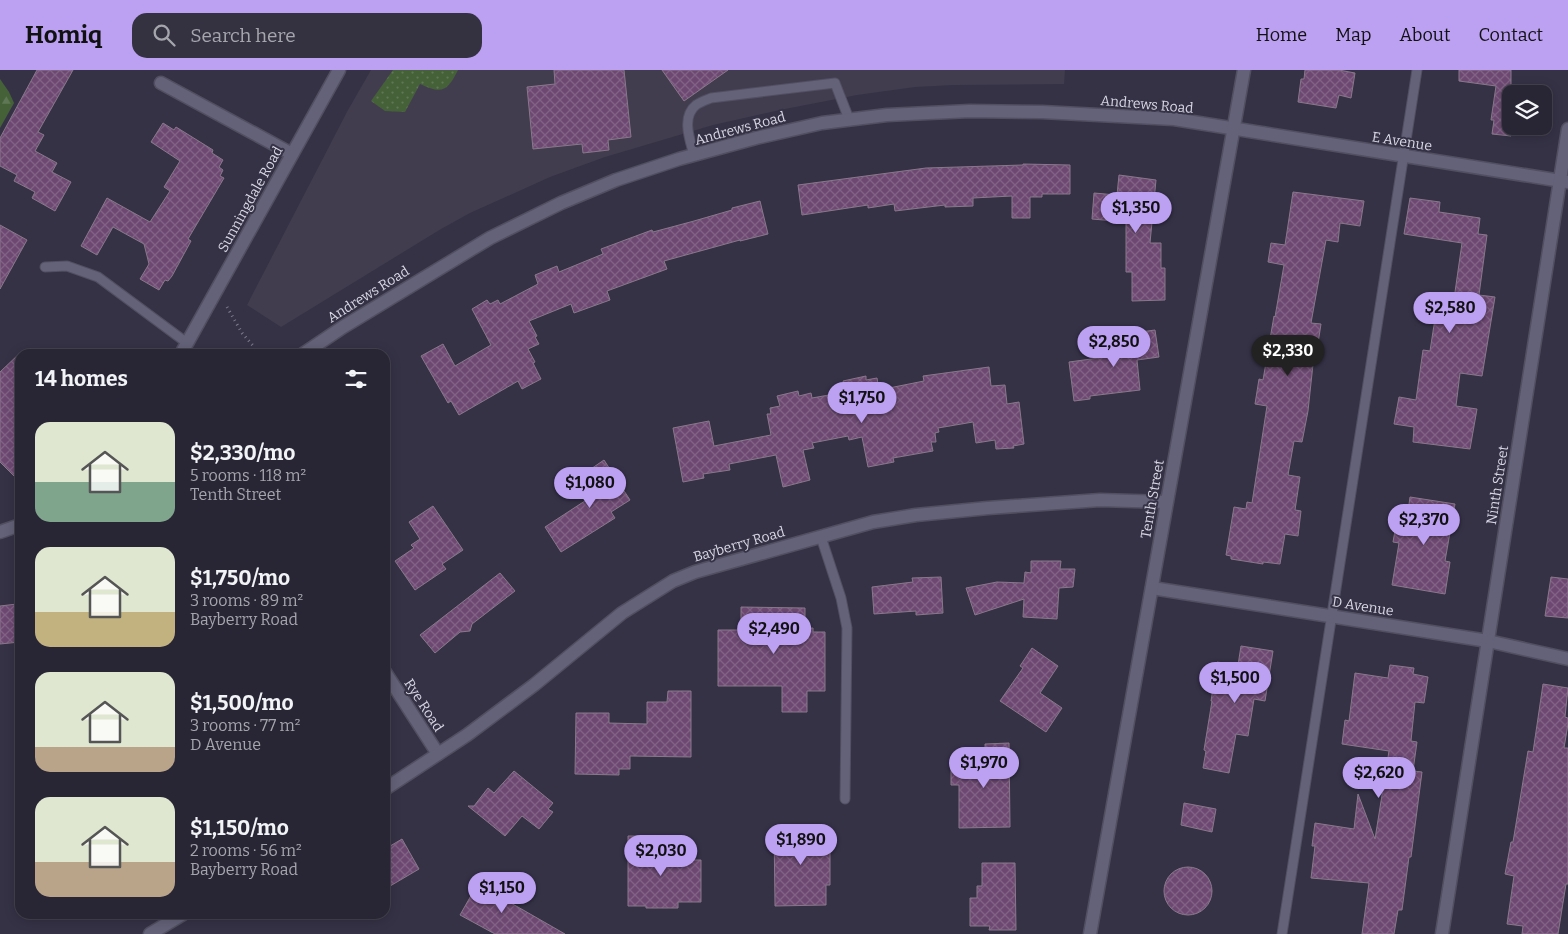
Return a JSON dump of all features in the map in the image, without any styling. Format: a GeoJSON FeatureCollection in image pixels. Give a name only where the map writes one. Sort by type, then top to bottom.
{"type":"FeatureCollection","features":[{"type":"Feature","properties":{"kind":"street","name":"Sunningdale Road"},"geometry":{"type":"LineString","coordinates":[[186,349],[339,70]]}},
{"type":"Feature","properties":{"kind":"street","name":"Tenth Street"},"geometry":{"type":"LineString","coordinates":[[1090,934],[1244,70]]}},
{"type":"Feature","properties":{"kind":"street"},"geometry":{"type":"LineString","coordinates":[[161,83],[292,154]]}},
{"type":"Feature","properties":{"kind":"street","name":"Andrews Road"},"geometry":{"type":"LineString","coordinates":[[310,349],[343,327],[490,238],[616,180],[694,155],[756,138],[849,119],[970,111],[1042,112],[1174,119],[1232,129]]}},
{"type":"Feature","properties":{"kind":"street","name":"E Avenue"},"geometry":{"type":"LineString","coordinates":[[1232,129],[1564,181]]}},
{"type":"Feature","properties":{"kind":"street","name":"Ninth Street"},"geometry":{"type":"LineString","coordinates":[[1442,934],[1564,181],[1568,129]]}},
{"type":"Feature","properties":{"kind":"street","name":"Bayberry Road"},"geometry":{"type":"LineString","coordinates":[[390,786],[467,735],[534,685],[622,613],[673,581],[695,572],[873,522],[916,515],[1100,500],[1166,502]]}},
{"type":"Feature","properties":{"kind":"street"},"geometry":{"type":"LineString","coordinates":[[0,532],[15,527]]}},
{"type":"Feature","properties":{"kind":"street","name":"D Avenue"},"geometry":{"type":"LineString","coordinates":[[1152,588],[1488,641],[1568,659]]}},
{"type":"Feature","properties":{"kind":"street","name":"Rye Road"},"geometry":{"type":"LineString","coordinates":[[390,680],[438,754]]}},
{"type":"Feature","properties":{"kind":"street"},"geometry":{"type":"LineString","coordinates":[[150,934],[175,919]]}},
{"type":"Feature","properties":{"kind":"lane"},"geometry":{"type":"LineString","coordinates":[[1282,934],[1417,70]]}},
{"type":"Feature","properties":{"kind":"lane"},"geometry":{"type":"LineString","coordinates":[[694,155],[688,129],[689,116],[695,105],[711,98],[835,82],[849,119]]}},
{"type":"Feature","properties":{"kind":"lane"},"geometry":{"type":"LineString","coordinates":[[45,267],[67,266],[98,277],[184,349]]}},
{"type":"Feature","properties":{"kind":"lane"},"geometry":{"type":"LineString","coordinates":[[821,537],[841,598],[847,628],[845,798]]}},
{"type":"Feature","properties":{"kind":"path"},"geometry":{"type":"LineString","coordinates":[[217,289],[242,332],[255,348]]}},
{"type":"Feature","properties":{"kind":"shaded area"},"geometry":{"type":"Polygon","coordinates":[[[371,70],[1065,70],[1064,84],[915,87],[857,95],[713,125],[605,157],[550,177],[470,213],[281,327],[247,305],[348,110],[371,70]]]}},
{"type":"Feature","properties":{"kind":"green space"},"geometry":{"type":"Polygon","coordinates":[[[393,70],[458,70],[451,83],[443,89],[434,89],[420,84],[405,112],[385,111],[371,101],[393,70]]]}},
{"type":"Feature","properties":{"kind":"green space"},"geometry":{"type":"Polygon","coordinates":[[[0,79],[14,103],[0,128],[0,79]]]}},
{"type":"Feature","properties":{"kind":"building"},"geometry":{"type":"Polygon","coordinates":[[[37,70],[73,70],[38,132],[44,135],[35,151],[57,163],[52,172],[71,182],[55,211],[32,198],[35,192],[14,181],[17,175],[0,166],[0,138],[37,70]]]}},
{"type":"Feature","properties":{"kind":"building"},"geometry":{"type":"Polygon","coordinates":[[[554,70],[624,70],[631,137],[608,140],[609,150],[583,153],[582,144],[533,149],[527,87],[555,84],[554,70]]]}},
{"type":"Feature","properties":{"kind":"building"},"geometry":{"type":"Polygon","coordinates":[[[662,70],[728,70],[684,101],[662,70]]]}},
{"type":"Feature","properties":{"kind":"building"},"geometry":{"type":"Polygon","coordinates":[[[1305,70],[1339,70],[1355,73],[1351,98],[1339,95],[1336,108],[1298,102],[1301,79],[1304,79],[1305,70]]]}},
{"type":"Feature","properties":{"kind":"building"},"geometry":{"type":"Polygon","coordinates":[[[1459,70],[1511,70],[1511,85],[1502,85],[1502,135],[1511,136],[1492,134],[1494,120],[1491,120],[1496,86],[1459,81],[1459,70]]]}},
{"type":"Feature","properties":{"kind":"building"},"geometry":{"type":"Polygon","coordinates":[[[163,123],[174,130],[176,127],[213,150],[212,153],[223,160],[219,167],[223,170],[220,176],[224,178],[188,239],[191,241],[172,276],[168,281],[165,280],[159,290],[140,279],[149,264],[144,244],[113,227],[97,255],[81,246],[107,198],[150,222],[170,191],[164,187],[180,161],[151,142],[163,123]]]}},
{"type":"Feature","properties":{"kind":"building"},"geometry":{"type":"Polygon","coordinates":[[[1023,164],[1070,165],[1070,194],[1042,194],[1042,197],[1030,197],[1030,218],[1012,218],[1012,196],[973,198],[973,206],[945,207],[945,205],[895,211],[894,204],[868,208],[868,205],[802,215],[798,185],[926,168],[1023,164]]]}},
{"type":"Feature","properties":{"kind":"building"},"geometry":{"type":"Polygon","coordinates":[[[1119,175],[1156,180],[1150,243],[1161,243],[1161,268],[1165,268],[1165,300],[1132,301],[1132,272],[1126,272],[1126,222],[1092,219],[1094,193],[1117,195],[1119,175]]]}},
{"type":"Feature","properties":{"kind":"building"},"geometry":{"type":"Polygon","coordinates":[[[1293,192],[1364,201],[1360,226],[1340,223],[1338,242],[1326,240],[1311,323],[1321,324],[1316,356],[1314,355],[1308,411],[1302,442],[1294,441],[1288,475],[1300,477],[1295,510],[1301,511],[1298,536],[1285,534],[1280,564],[1263,562],[1263,564],[1231,559],[1231,556],[1226,555],[1234,507],[1246,509],[1247,502],[1252,503],[1267,406],[1255,404],[1259,379],[1263,380],[1284,265],[1268,262],[1271,243],[1285,245],[1293,192]]]}},
{"type":"Feature","properties":{"kind":"building"},"geometry":{"type":"Polygon","coordinates":[[[1410,198],[1440,202],[1439,212],[1480,218],[1478,234],[1487,235],[1479,295],[1495,297],[1482,376],[1460,373],[1456,406],[1477,409],[1470,449],[1413,442],[1414,427],[1394,424],[1399,397],[1416,400],[1423,350],[1430,351],[1438,299],[1452,301],[1454,299],[1462,243],[1404,234],[1410,198]]]}},
{"type":"Feature","properties":{"kind":"building"},"geometry":{"type":"Polygon","coordinates":[[[760,201],[768,234],[664,261],[667,269],[607,291],[610,300],[574,313],[571,304],[529,321],[539,344],[528,349],[541,379],[522,389],[518,381],[459,415],[451,401],[448,403],[421,356],[443,344],[455,366],[491,345],[472,309],[487,300],[490,304],[498,300],[500,304],[538,284],[535,275],[557,266],[559,272],[603,254],[601,249],[652,230],[653,232],[694,221],[760,201]]]}},
{"type":"Feature","properties":{"kind":"building"},"geometry":{"type":"Polygon","coordinates":[[[0,225],[27,240],[0,289],[0,225]]]}},
{"type":"Feature","properties":{"kind":"building"},"geometry":{"type":"Polygon","coordinates":[[[1155,330],[1159,357],[1137,360],[1140,390],[1090,396],[1090,399],[1074,401],[1069,362],[1121,355],[1119,335],[1155,330]]]}},
{"type":"Feature","properties":{"kind":"building"},"geometry":{"type":"Polygon","coordinates":[[[15,358],[15,477],[0,462],[0,372],[15,358]]]}},
{"type":"Feature","properties":{"kind":"building"},"geometry":{"type":"Polygon","coordinates":[[[989,367],[991,386],[1005,385],[1007,404],[1019,402],[1024,444],[1013,446],[1014,448],[996,449],[995,440],[976,443],[973,422],[938,428],[939,432],[935,433],[936,442],[931,442],[933,451],[893,458],[894,462],[868,467],[862,437],[849,440],[848,436],[812,443],[814,448],[803,450],[810,480],[783,487],[776,455],[729,464],[730,470],[703,474],[704,478],[683,482],[673,428],[709,421],[714,446],[771,435],[767,414],[771,414],[770,408],[780,406],[777,396],[798,391],[799,396],[811,393],[812,398],[846,392],[843,381],[866,376],[866,380],[877,378],[879,390],[924,381],[923,376],[989,367]]]}},
{"type":"Feature","properties":{"kind":"building"},"geometry":{"type":"Polygon","coordinates":[[[604,460],[630,500],[611,512],[615,518],[561,552],[545,527],[594,495],[582,475],[604,460]]]}},
{"type":"Feature","properties":{"kind":"building"},"geometry":{"type":"Polygon","coordinates":[[[1410,497],[1455,504],[1445,561],[1450,562],[1445,594],[1392,585],[1399,543],[1393,542],[1396,525],[1406,526],[1410,497]]]}},
{"type":"Feature","properties":{"kind":"building"},"geometry":{"type":"Polygon","coordinates":[[[433,506],[463,550],[442,564],[446,569],[415,590],[395,561],[414,548],[411,545],[420,539],[409,522],[433,506]]]}},
{"type":"Feature","properties":{"kind":"building"},"geometry":{"type":"Polygon","coordinates":[[[1031,561],[1061,561],[1060,569],[1075,569],[1073,587],[1059,588],[1057,619],[1023,617],[1024,599],[975,615],[966,588],[997,582],[1024,583],[1025,572],[1031,573],[1031,561]]]}},
{"type":"Feature","properties":{"kind":"building"},"geometry":{"type":"Polygon","coordinates":[[[500,573],[515,591],[472,624],[470,631],[460,632],[435,653],[420,635],[500,573]]]}},
{"type":"Feature","properties":{"kind":"building"},"geometry":{"type":"Polygon","coordinates":[[[941,577],[943,613],[916,615],[916,611],[874,614],[872,587],[913,582],[912,578],[941,577]]]}},
{"type":"Feature","properties":{"kind":"building"},"geometry":{"type":"Polygon","coordinates":[[[1551,577],[1568,579],[1568,618],[1545,616],[1551,577]]]}},
{"type":"Feature","properties":{"kind":"building"},"geometry":{"type":"Polygon","coordinates":[[[15,604],[15,642],[0,644],[0,606],[15,604]]]}},
{"type":"Feature","properties":{"kind":"building"},"geometry":{"type":"Polygon","coordinates":[[[741,607],[805,608],[805,628],[813,628],[813,632],[825,632],[825,691],[807,691],[807,712],[782,712],[782,686],[718,686],[718,630],[741,630],[741,607]]]}},
{"type":"Feature","properties":{"kind":"building"},"geometry":{"type":"Polygon","coordinates":[[[1241,646],[1273,651],[1265,701],[1254,699],[1248,736],[1236,734],[1229,773],[1203,768],[1217,662],[1238,665],[1241,646]]]}},
{"type":"Feature","properties":{"kind":"building"},"geometry":{"type":"Polygon","coordinates":[[[1032,648],[1058,666],[1040,693],[1062,708],[1046,732],[1000,701],[1023,668],[1020,666],[1032,648]]]}},
{"type":"Feature","properties":{"kind":"building"},"geometry":{"type":"Polygon","coordinates":[[[1390,665],[1414,668],[1413,674],[1428,677],[1424,703],[1415,702],[1411,741],[1417,742],[1413,771],[1422,772],[1402,910],[1398,910],[1394,934],[1362,934],[1369,883],[1311,878],[1315,846],[1312,846],[1315,823],[1354,829],[1358,794],[1375,839],[1389,751],[1342,744],[1345,720],[1349,721],[1355,673],[1388,678],[1390,665]]]}},
{"type":"Feature","properties":{"kind":"building"},"geometry":{"type":"Polygon","coordinates":[[[1543,684],[1568,688],[1565,717],[1568,718],[1568,724],[1564,748],[1568,748],[1568,884],[1566,884],[1558,934],[1522,934],[1523,926],[1507,924],[1514,876],[1505,874],[1511,842],[1513,842],[1528,751],[1533,752],[1543,684]]]}},
{"type":"Feature","properties":{"kind":"building"},"geometry":{"type":"Polygon","coordinates":[[[668,691],[691,691],[691,757],[630,756],[630,769],[619,769],[619,775],[575,774],[576,713],[609,713],[609,723],[647,724],[647,702],[667,702],[668,691]]]}},
{"type":"Feature","properties":{"kind":"building"},"geometry":{"type":"Polygon","coordinates":[[[1009,743],[1010,827],[959,828],[959,785],[951,785],[951,762],[977,762],[977,757],[985,756],[985,744],[1009,743]]]}},
{"type":"Feature","properties":{"kind":"building"},"geometry":{"type":"Polygon","coordinates":[[[514,771],[553,803],[548,809],[553,812],[539,829],[522,816],[505,836],[468,806],[474,806],[488,788],[494,793],[514,771]]]}},
{"type":"Feature","properties":{"kind":"building"},"geometry":{"type":"Polygon","coordinates":[[[1184,803],[1216,809],[1212,832],[1181,825],[1184,803]]]}},
{"type":"Feature","properties":{"kind":"building"},"geometry":{"type":"Polygon","coordinates":[[[774,827],[826,827],[827,851],[830,851],[830,885],[826,885],[826,905],[775,906],[774,827]]]}},
{"type":"Feature","properties":{"kind":"building"},"geometry":{"type":"Polygon","coordinates":[[[628,836],[651,836],[650,856],[694,856],[694,860],[701,860],[701,902],[678,902],[678,908],[628,906],[628,836]]]}},
{"type":"Feature","properties":{"kind":"building"},"geometry":{"type":"Polygon","coordinates":[[[402,839],[419,869],[390,886],[390,846],[402,839]]]}},
{"type":"Feature","properties":{"kind":"building"},"geometry":{"type":"Polygon","coordinates":[[[982,863],[1015,863],[1016,930],[989,930],[990,926],[970,926],[970,898],[977,898],[977,886],[982,886],[982,863]]]}},
{"type":"Feature","properties":{"kind":"building"},"geometry":{"type":"Polygon","coordinates":[[[1183,867],[1193,867],[1205,874],[1212,886],[1212,896],[1205,908],[1193,915],[1183,915],[1175,911],[1168,904],[1164,896],[1164,886],[1168,878],[1175,871],[1183,867]]]}},
{"type":"Feature","properties":{"kind":"building"},"geometry":{"type":"Polygon","coordinates":[[[481,878],[500,889],[497,895],[565,934],[495,934],[460,915],[481,878]]]}}]}
